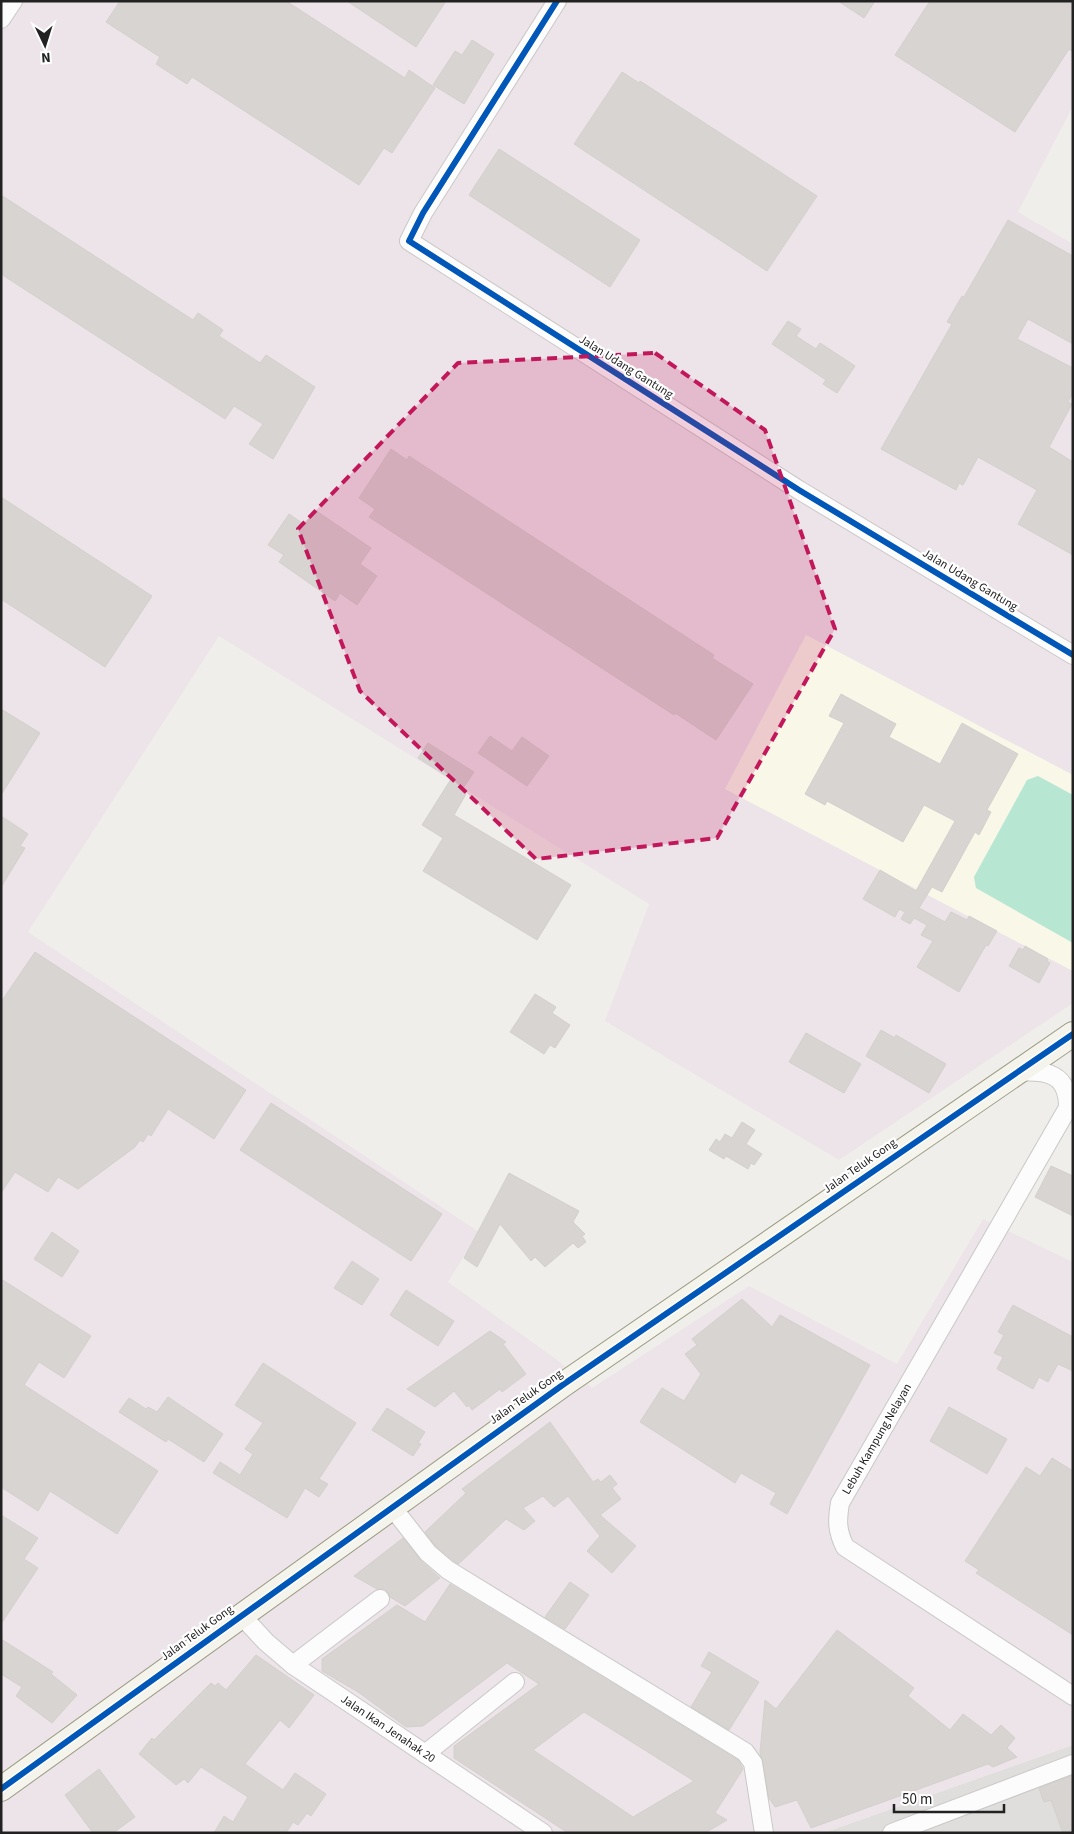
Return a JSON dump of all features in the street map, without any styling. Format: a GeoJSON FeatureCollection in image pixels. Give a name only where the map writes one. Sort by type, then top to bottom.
{"type":"FeatureCollection","features":[{"type":"Feature","properties":{"kind":"street"},"geometry":{"type":"LineString","coordinates":[[1,19],[13,1]]}},
{"type":"Feature","properties":{"kind":"street","name":"Jalan Udang Gantung"},"geometry":{"type":"LineString","coordinates":[[557,1],[517,68],[423,213],[409,241],[798,490],[1073,655]]}},
{"type":"Feature","properties":{"kind":"street","name":"Jalan Teluk Gong"},"geometry":{"type":"LineString","coordinates":[[1,1789],[564,1384],[1073,1034]]}},
{"type":"Feature","properties":{"kind":"street"},"geometry":{"type":"LineString","coordinates":[[1016,1072],[1044,1072],[1057,1078],[1066,1089],[1071,1103]]}},
{"type":"Feature","properties":{"kind":"street","name":"Lebuh Kampung Nelayan"},"geometry":{"type":"LineString","coordinates":[[1071,1103],[840,1502],[837,1523],[838,1533],[845,1547],[1073,1696]]}},
{"type":"Feature","properties":{"kind":"street"},"geometry":{"type":"LineString","coordinates":[[392,1507],[428,1553],[448,1570],[746,1752],[753,1763],[764,1833]]}},
{"type":"Feature","properties":{"kind":"street"},"geometry":{"type":"LineString","coordinates":[[293,1665],[380,1600]]}},
{"type":"Feature","properties":{"kind":"street","name":"Jalan Ikan Jenahak 20"},"geometry":{"type":"LineString","coordinates":[[241,1615],[293,1665],[543,1833]]}},
{"type":"Feature","properties":{"kind":"street"},"geometry":{"type":"LineString","coordinates":[[424,1754],[515,1682]]}},
{"type":"Feature","properties":{"kind":"street"},"geometry":{"type":"LineString","coordinates":[[892,1833],[1073,1764]]}},
{"type":"Feature","properties":{"kind":"highlighted area"},"geometry":{"type":"Polygon","coordinates":[[[655,353],[765,430],[835,629],[717,838],[536,859],[360,691],[298,529],[458,363],[655,353]]]}},
{"type":"Feature","properties":{"kind":"shaded area"},"geometry":{"type":"Polygon","coordinates":[[[1,1],[1073,1],[1073,106],[1018,212],[1073,244],[1073,775],[806,635],[725,789],[1073,971],[1073,1003],[839,1160],[605,1021],[649,904],[219,636],[28,932],[479,1232],[448,1282],[556,1359],[592,1388],[749,1286],[897,1364],[983,1219],[1073,1262],[1073,1745],[823,1833],[1,1833],[1,1]]]}},
{"type":"Feature","properties":{"kind":"shaded area"},"geometry":{"type":"Polygon","coordinates":[[[806,635],[1073,775],[1073,971],[725,789],[806,635]]]}},
{"type":"Feature","properties":{"kind":"shaded area"},"geometry":{"type":"Polygon","coordinates":[[[1073,1745],[1073,1833],[823,1833],[1073,1745]]]}},
{"type":"Feature","properties":{"kind":"green space"},"geometry":{"type":"Polygon","coordinates":[[[1038,776],[1073,795],[1073,943],[976,888],[974,877],[1027,780],[1038,776]]]}},
{"type":"Feature","properties":{"kind":"building"},"geometry":{"type":"Polygon","coordinates":[[[120,1],[286,1],[405,78],[409,70],[435,88],[392,153],[384,148],[359,185],[192,77],[187,84],[156,64],[160,57],[106,22],[120,1]]]}},
{"type":"Feature","properties":{"kind":"building"},"geometry":{"type":"Polygon","coordinates":[[[347,1],[446,1],[416,47],[347,1]]]}},
{"type":"Feature","properties":{"kind":"building"},"geometry":{"type":"Polygon","coordinates":[[[838,1],[875,1],[864,18],[838,1]]]}},
{"type":"Feature","properties":{"kind":"building"},"geometry":{"type":"Polygon","coordinates":[[[930,1],[1073,1],[1073,52],[1069,49],[1015,132],[895,55],[930,1]]]}},
{"type":"Feature","properties":{"kind":"building"},"geometry":{"type":"Polygon","coordinates":[[[472,40],[494,54],[464,104],[433,85],[455,51],[462,55],[472,40]]]}},
{"type":"Feature","properties":{"kind":"building"},"geometry":{"type":"Polygon","coordinates":[[[622,72],[639,83],[640,81],[817,196],[767,271],[574,144],[622,72]]]}},
{"type":"Feature","properties":{"kind":"building"},"geometry":{"type":"Polygon","coordinates":[[[499,149],[640,240],[610,287],[469,195],[499,149]]]}},
{"type":"Feature","properties":{"kind":"building"},"geometry":{"type":"Polygon","coordinates":[[[1,195],[193,320],[198,313],[223,330],[219,336],[260,363],[266,355],[315,387],[273,459],[249,444],[263,424],[234,406],[225,419],[1,274],[1,195]]]}},
{"type":"Feature","properties":{"kind":"building"},"geometry":{"type":"Polygon","coordinates":[[[1008,220],[1073,256],[1073,344],[1028,319],[1017,339],[1073,368],[1073,393],[1068,402],[1072,404],[1049,447],[1073,462],[1073,555],[1018,524],[1037,490],[978,457],[963,485],[959,483],[956,490],[881,449],[952,324],[947,322],[962,296],[964,297],[1008,220]]]}},
{"type":"Feature","properties":{"kind":"building"},"geometry":{"type":"Polygon","coordinates":[[[788,321],[801,329],[796,336],[816,349],[820,343],[855,366],[837,393],[823,384],[826,380],[772,344],[788,321]]]}},
{"type":"Feature","properties":{"kind":"building"},"geometry":{"type":"Polygon","coordinates":[[[391,449],[407,460],[409,456],[714,655],[712,658],[753,684],[716,740],[675,713],[674,715],[369,517],[375,509],[359,498],[391,449]]]}},
{"type":"Feature","properties":{"kind":"building"},"geometry":{"type":"Polygon","coordinates":[[[1,497],[152,596],[105,667],[1,599],[1,497]]]}},
{"type":"Feature","properties":{"kind":"building"},"geometry":{"type":"Polygon","coordinates":[[[315,510],[371,548],[360,564],[377,576],[357,605],[340,593],[335,601],[279,562],[284,555],[268,545],[289,514],[305,525],[315,510]]]}},
{"type":"Feature","properties":{"kind":"building"},"geometry":{"type":"Polygon","coordinates":[[[841,694],[896,724],[889,737],[940,764],[962,723],[1018,754],[987,810],[991,812],[979,835],[975,832],[942,892],[932,887],[919,908],[945,922],[951,912],[967,920],[969,916],[997,931],[988,946],[986,945],[959,992],[917,967],[933,941],[921,935],[927,925],[914,918],[910,924],[901,919],[905,912],[899,909],[895,917],[863,899],[880,870],[916,891],[955,821],[924,805],[903,842],[827,801],[825,805],[805,794],[844,723],[829,716],[841,694]]]}},
{"type":"Feature","properties":{"kind":"building"},"geometry":{"type":"Polygon","coordinates":[[[1,709],[40,733],[1,795],[1,709]]]}},
{"type":"Feature","properties":{"kind":"building"},"geometry":{"type":"Polygon","coordinates":[[[490,736],[512,751],[522,737],[549,756],[527,786],[478,753],[490,736]]]}},
{"type":"Feature","properties":{"kind":"building"},"geometry":{"type":"Polygon","coordinates":[[[428,743],[474,772],[461,791],[466,794],[454,815],[571,885],[537,940],[423,871],[443,838],[422,825],[451,779],[418,758],[428,743]]]}},
{"type":"Feature","properties":{"kind":"building"},"geometry":{"type":"Polygon","coordinates":[[[1,816],[28,834],[20,846],[25,848],[1,887],[1,816]]]}},
{"type":"Feature","properties":{"kind":"building"},"geometry":{"type":"Polygon","coordinates":[[[1025,946],[1048,959],[1047,961],[1050,963],[1039,983],[1009,966],[1019,948],[1023,950],[1025,946]]]}},
{"type":"Feature","properties":{"kind":"building"},"geometry":{"type":"Polygon","coordinates":[[[35,952],[246,1090],[214,1139],[168,1109],[151,1136],[148,1134],[143,1142],[140,1140],[135,1147],[78,1189],[58,1177],[48,1192],[15,1172],[1,1193],[1,1002],[35,952]]]}},
{"type":"Feature","properties":{"kind":"building"},"geometry":{"type":"Polygon","coordinates":[[[535,994],[556,1007],[552,1013],[570,1025],[555,1048],[550,1045],[544,1054],[510,1032],[535,994]]]}},
{"type":"Feature","properties":{"kind":"building"},"geometry":{"type":"Polygon","coordinates":[[[881,1030],[895,1038],[896,1035],[946,1064],[929,1093],[866,1056],[881,1030]]]}},
{"type":"Feature","properties":{"kind":"building"},"geometry":{"type":"Polygon","coordinates":[[[806,1033],[861,1064],[844,1093],[789,1062],[806,1033]]]}},
{"type":"Feature","properties":{"kind":"building"},"geometry":{"type":"Polygon","coordinates":[[[271,1103],[442,1214],[411,1261],[240,1150],[271,1103]]]}},
{"type":"Feature","properties":{"kind":"building"},"geometry":{"type":"Polygon","coordinates":[[[742,1122],[755,1130],[746,1144],[762,1154],[754,1165],[751,1163],[748,1169],[726,1156],[724,1159],[709,1150],[716,1139],[720,1142],[725,1134],[732,1138],[742,1122]]]}},
{"type":"Feature","properties":{"kind":"building"},"geometry":{"type":"Polygon","coordinates":[[[1051,1166],[1073,1176],[1073,1216],[1035,1197],[1051,1166]]]}},
{"type":"Feature","properties":{"kind":"building"},"geometry":{"type":"Polygon","coordinates":[[[509,1173],[579,1211],[573,1222],[585,1234],[582,1236],[586,1242],[578,1248],[573,1243],[545,1267],[535,1257],[531,1261],[500,1224],[477,1267],[464,1258],[509,1173]]]}},
{"type":"Feature","properties":{"kind":"building"},"geometry":{"type":"Polygon","coordinates":[[[52,1232],[79,1251],[62,1277],[34,1259],[52,1232]]]}},
{"type":"Feature","properties":{"kind":"building"},"geometry":{"type":"Polygon","coordinates":[[[352,1261],[379,1279],[362,1305],[334,1288],[352,1261]]]}},
{"type":"Feature","properties":{"kind":"building"},"geometry":{"type":"Polygon","coordinates":[[[1,1279],[91,1336],[64,1378],[39,1362],[24,1385],[158,1471],[117,1534],[50,1491],[38,1511],[1,1487],[1,1279]]]}},
{"type":"Feature","properties":{"kind":"building"},"geometry":{"type":"Polygon","coordinates":[[[406,1290],[454,1321],[438,1346],[390,1315],[406,1290]]]}},
{"type":"Feature","properties":{"kind":"building"},"geometry":{"type":"Polygon","coordinates":[[[742,1299],[772,1327],[780,1315],[870,1365],[787,1514],[770,1504],[776,1493],[741,1473],[735,1483],[640,1422],[662,1388],[684,1401],[701,1374],[685,1354],[697,1345],[692,1339],[742,1299]]]}},
{"type":"Feature","properties":{"kind":"building"},"geometry":{"type":"Polygon","coordinates":[[[1013,1305],[1073,1337],[1073,1371],[1058,1364],[1048,1382],[1039,1377],[1033,1389],[997,1369],[1003,1357],[994,1353],[1004,1335],[998,1332],[1013,1305]]]}},
{"type":"Feature","properties":{"kind":"building"},"geometry":{"type":"Polygon","coordinates":[[[490,1331],[506,1342],[503,1344],[526,1374],[502,1392],[500,1389],[472,1410],[469,1405],[467,1407],[454,1391],[435,1407],[407,1389],[490,1331]]]}},
{"type":"Feature","properties":{"kind":"building"},"geometry":{"type":"Polygon","coordinates":[[[263,1363],[356,1423],[319,1479],[328,1484],[319,1497],[305,1488],[287,1518],[213,1473],[220,1462],[240,1475],[253,1454],[245,1449],[263,1423],[235,1405],[263,1363]]]}},
{"type":"Feature","properties":{"kind":"building"},"geometry":{"type":"Polygon","coordinates":[[[168,1397],[223,1434],[204,1462],[168,1439],[166,1442],[119,1412],[129,1398],[146,1409],[148,1407],[157,1412],[168,1397]]]}},
{"type":"Feature","properties":{"kind":"building"},"geometry":{"type":"Polygon","coordinates":[[[949,1407],[1007,1439],[987,1474],[930,1441],[949,1407]]]}},
{"type":"Feature","properties":{"kind":"building"},"geometry":{"type":"Polygon","coordinates":[[[387,1408],[425,1432],[418,1443],[421,1444],[413,1456],[372,1430],[387,1408]]]}},
{"type":"Feature","properties":{"kind":"building"},"geometry":{"type":"Polygon","coordinates":[[[550,1422],[593,1482],[598,1479],[601,1482],[610,1475],[617,1484],[612,1488],[621,1499],[600,1515],[636,1546],[612,1573],[587,1551],[600,1536],[568,1496],[554,1507],[543,1496],[523,1508],[535,1521],[524,1530],[506,1519],[458,1564],[436,1546],[425,1532],[466,1493],[462,1489],[550,1422]]]}},
{"type":"Feature","properties":{"kind":"building"},"geometry":{"type":"Polygon","coordinates":[[[1052,1458],[1073,1471],[1073,1635],[976,1573],[979,1570],[965,1561],[1026,1467],[1040,1476],[1052,1458]]]}},
{"type":"Feature","properties":{"kind":"building"},"geometry":{"type":"Polygon","coordinates":[[[1,1515],[38,1538],[24,1559],[38,1568],[1,1624],[1,1515]]]}},
{"type":"Feature","properties":{"kind":"building"},"geometry":{"type":"Polygon","coordinates":[[[403,1538],[421,1561],[440,1578],[405,1606],[390,1597],[385,1589],[377,1589],[354,1576],[403,1538]]]}},
{"type":"Feature","properties":{"kind":"building"},"geometry":{"type":"Polygon","coordinates":[[[570,1582],[589,1595],[565,1629],[545,1617],[570,1582]]]}},
{"type":"Feature","properties":{"kind":"building"},"geometry":{"type":"Polygon","coordinates":[[[450,1584],[738,1760],[743,1769],[715,1813],[727,1820],[705,1833],[568,1833],[454,1758],[454,1746],[539,1684],[507,1663],[423,1726],[406,1727],[358,1692],[322,1671],[322,1659],[397,1605],[425,1622],[450,1584]],[[584,1712],[533,1750],[633,1817],[694,1781],[584,1712]]]}},
{"type":"Feature","properties":{"kind":"building"},"geometry":{"type":"Polygon","coordinates":[[[837,1630],[914,1688],[908,1696],[950,1730],[963,1714],[991,1735],[1001,1725],[1015,1738],[1007,1748],[1017,1757],[993,1767],[988,1764],[811,1828],[797,1800],[775,1807],[769,1798],[760,1752],[765,1700],[776,1709],[837,1630]]]}},
{"type":"Feature","properties":{"kind":"building"},"geometry":{"type":"Polygon","coordinates":[[[1,1639],[53,1672],[51,1674],[77,1695],[52,1723],[16,1696],[22,1687],[1,1674],[1,1639]]]}},
{"type":"Feature","properties":{"kind":"building"},"geometry":{"type":"Polygon","coordinates":[[[709,1652],[759,1682],[729,1730],[691,1707],[712,1672],[701,1666],[709,1652]]]}},
{"type":"Feature","properties":{"kind":"building"},"geometry":{"type":"Polygon","coordinates":[[[256,1655],[314,1695],[289,1728],[280,1720],[245,1764],[283,1790],[295,1773],[326,1794],[311,1816],[307,1813],[298,1825],[293,1822],[286,1833],[214,1833],[224,1816],[233,1822],[248,1797],[201,1767],[188,1783],[184,1779],[176,1785],[139,1754],[152,1738],[154,1740],[211,1683],[215,1686],[218,1683],[226,1690],[256,1655]]]}},
{"type":"Feature","properties":{"kind":"building"},"geometry":{"type":"Polygon","coordinates":[[[99,1769],[135,1817],[113,1833],[93,1833],[65,1795],[99,1769]]]}},
{"type":"Feature","properties":{"kind":"building"},"geometry":{"type":"Polygon","coordinates":[[[1073,1775],[1073,1833],[1063,1833],[1051,1800],[1044,1802],[1039,1788],[1073,1775]]]}},
{"type":"Feature","properties":{"kind":"cycle path"},"geometry":{"type":"LineString","coordinates":[[557,1],[423,213],[409,241],[799,490],[1073,655]]}},
{"type":"Feature","properties":{"kind":"cycle path"},"geometry":{"type":"LineString","coordinates":[[1,1789],[564,1384],[1073,1034]]}}]}
